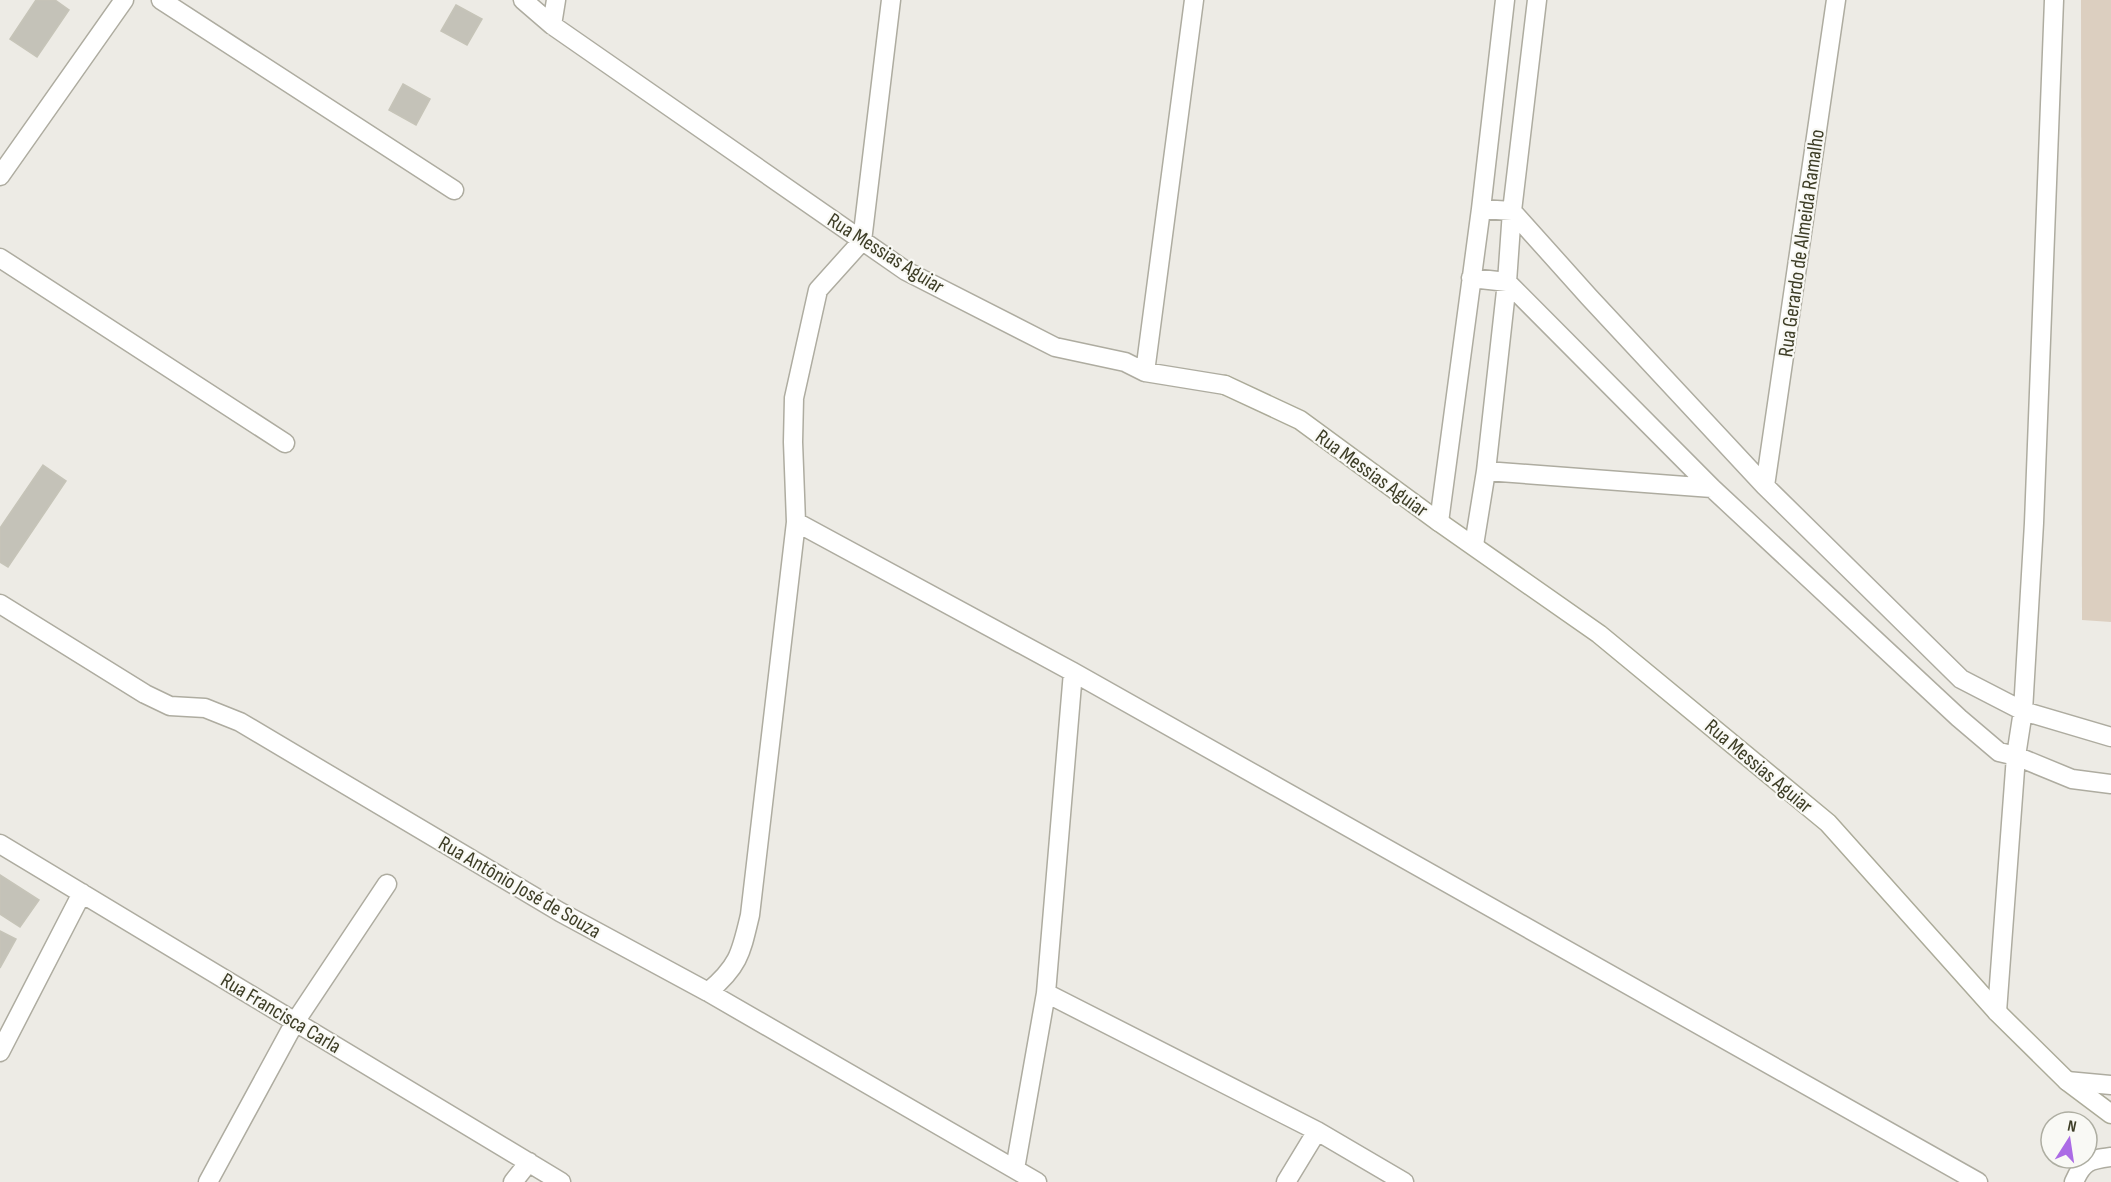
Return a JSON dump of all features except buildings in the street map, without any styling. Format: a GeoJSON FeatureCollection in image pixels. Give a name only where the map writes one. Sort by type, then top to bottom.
{"type":"FeatureCollection","features":[{"type":"Feature","properties":{"kind":"street"},"geometry":{"type":"LineString","coordinates":[[0,176],[124,0]]}},
{"type":"Feature","properties":{"kind":"street"},"geometry":{"type":"LineString","coordinates":[[161,0],[454,190]]}},
{"type":"Feature","properties":{"kind":"street","name":"Rua Messias Aguiar"},"geometry":{"type":"LineString","coordinates":[[523,0],[552,25],[906,271],[1055,347],[1125,362],[1145,372],[1225,385],[1300,420],[1439,522],[1599,634],[1828,823],[1996,1012],[2067,1081],[2111,1114]]}},
{"type":"Feature","properties":{"kind":"street"},"geometry":{"type":"LineString","coordinates":[[552,25],[556,0]]}},
{"type":"Feature","properties":{"kind":"street"},"geometry":{"type":"LineString","coordinates":[[708,992],[726,977],[735,964],[743,945],[750,915],[796,522],[794,398],[818,290],[862,241],[891,0]]}},
{"type":"Feature","properties":{"kind":"street"},"geometry":{"type":"LineString","coordinates":[[1145,372],[1194,0]]}},
{"type":"Feature","properties":{"kind":"street"},"geometry":{"type":"LineString","coordinates":[[1439,522],[1481,209],[1505,0]]}},
{"type":"Feature","properties":{"kind":"street"},"geometry":{"type":"LineString","coordinates":[[1474,545],[1486,471],[1507,282],[1512,211],[1538,0]]}},
{"type":"Feature","properties":{"kind":"street","name":"Rua Gerardo de Almeida Ramalho"},"geometry":{"type":"LineString","coordinates":[[1765,486],[1836,0]]}},
{"type":"Feature","properties":{"kind":"street"},"geometry":{"type":"LineString","coordinates":[[1996,1012],[2016,756],[2023,711],[2034,523],[2054,0]]}},
{"type":"Feature","properties":{"kind":"street"},"geometry":{"type":"LineString","coordinates":[[1481,209],[1512,211],[1765,486],[1961,679],[2023,711],[2111,737]]}},
{"type":"Feature","properties":{"kind":"street"},"geometry":{"type":"LineString","coordinates":[[0,258],[285,443]]}},
{"type":"Feature","properties":{"kind":"street"},"geometry":{"type":"LineString","coordinates":[[1471,278],[1507,282],[1712,488],[1959,718],[1999,752],[2016,756],[2073,779],[2111,784]]}},
{"type":"Feature","properties":{"kind":"street"},"geometry":{"type":"LineString","coordinates":[[1486,471],[1712,488]]}},
{"type":"Feature","properties":{"kind":"street"},"geometry":{"type":"LineString","coordinates":[[796,522],[1073,672],[1978,1182]]}},
{"type":"Feature","properties":{"kind":"street","name":"Rua Antônio José de Souza"},"geometry":{"type":"LineString","coordinates":[[0,604],[145,694],[170,706],[205,708],[240,722],[560,912],[708,992],[1037,1182]]}},
{"type":"Feature","properties":{"kind":"street"},"geometry":{"type":"LineString","coordinates":[[1015,1169],[1046,993],[1073,672]]}},
{"type":"Feature","properties":{"kind":"street","name":"Rua Francisca Carla"},"geometry":{"type":"LineString","coordinates":[[0,844],[561,1182]]}},
{"type":"Feature","properties":{"kind":"street"},"geometry":{"type":"LineString","coordinates":[[208,1182],[295,1022],[387,884]]}},
{"type":"Feature","properties":{"kind":"street"},"geometry":{"type":"LineString","coordinates":[[0,1052],[82,893]]}},
{"type":"Feature","properties":{"kind":"street"},"geometry":{"type":"LineString","coordinates":[[1046,993],[1317,1131],[1404,1182]]}},
{"type":"Feature","properties":{"kind":"street"},"geometry":{"type":"LineString","coordinates":[[2067,1081],[2111,1085]]}},
{"type":"Feature","properties":{"kind":"street"},"geometry":{"type":"LineString","coordinates":[[1286,1182],[1317,1131]]}},
{"type":"Feature","properties":{"kind":"street"},"geometry":{"type":"LineString","coordinates":[[2074,1182],[2079,1170],[2086,1162],[2111,1157]]}},
{"type":"Feature","properties":{"kind":"street"},"geometry":{"type":"LineString","coordinates":[[513,1182],[529,1162]]}},
{"type":"Feature","properties":{"kind":"shaded area"},"geometry":{"type":"Polygon","coordinates":[[[2081,0],[2111,0],[2111,622],[2082,620],[2081,0]]]}}]}
